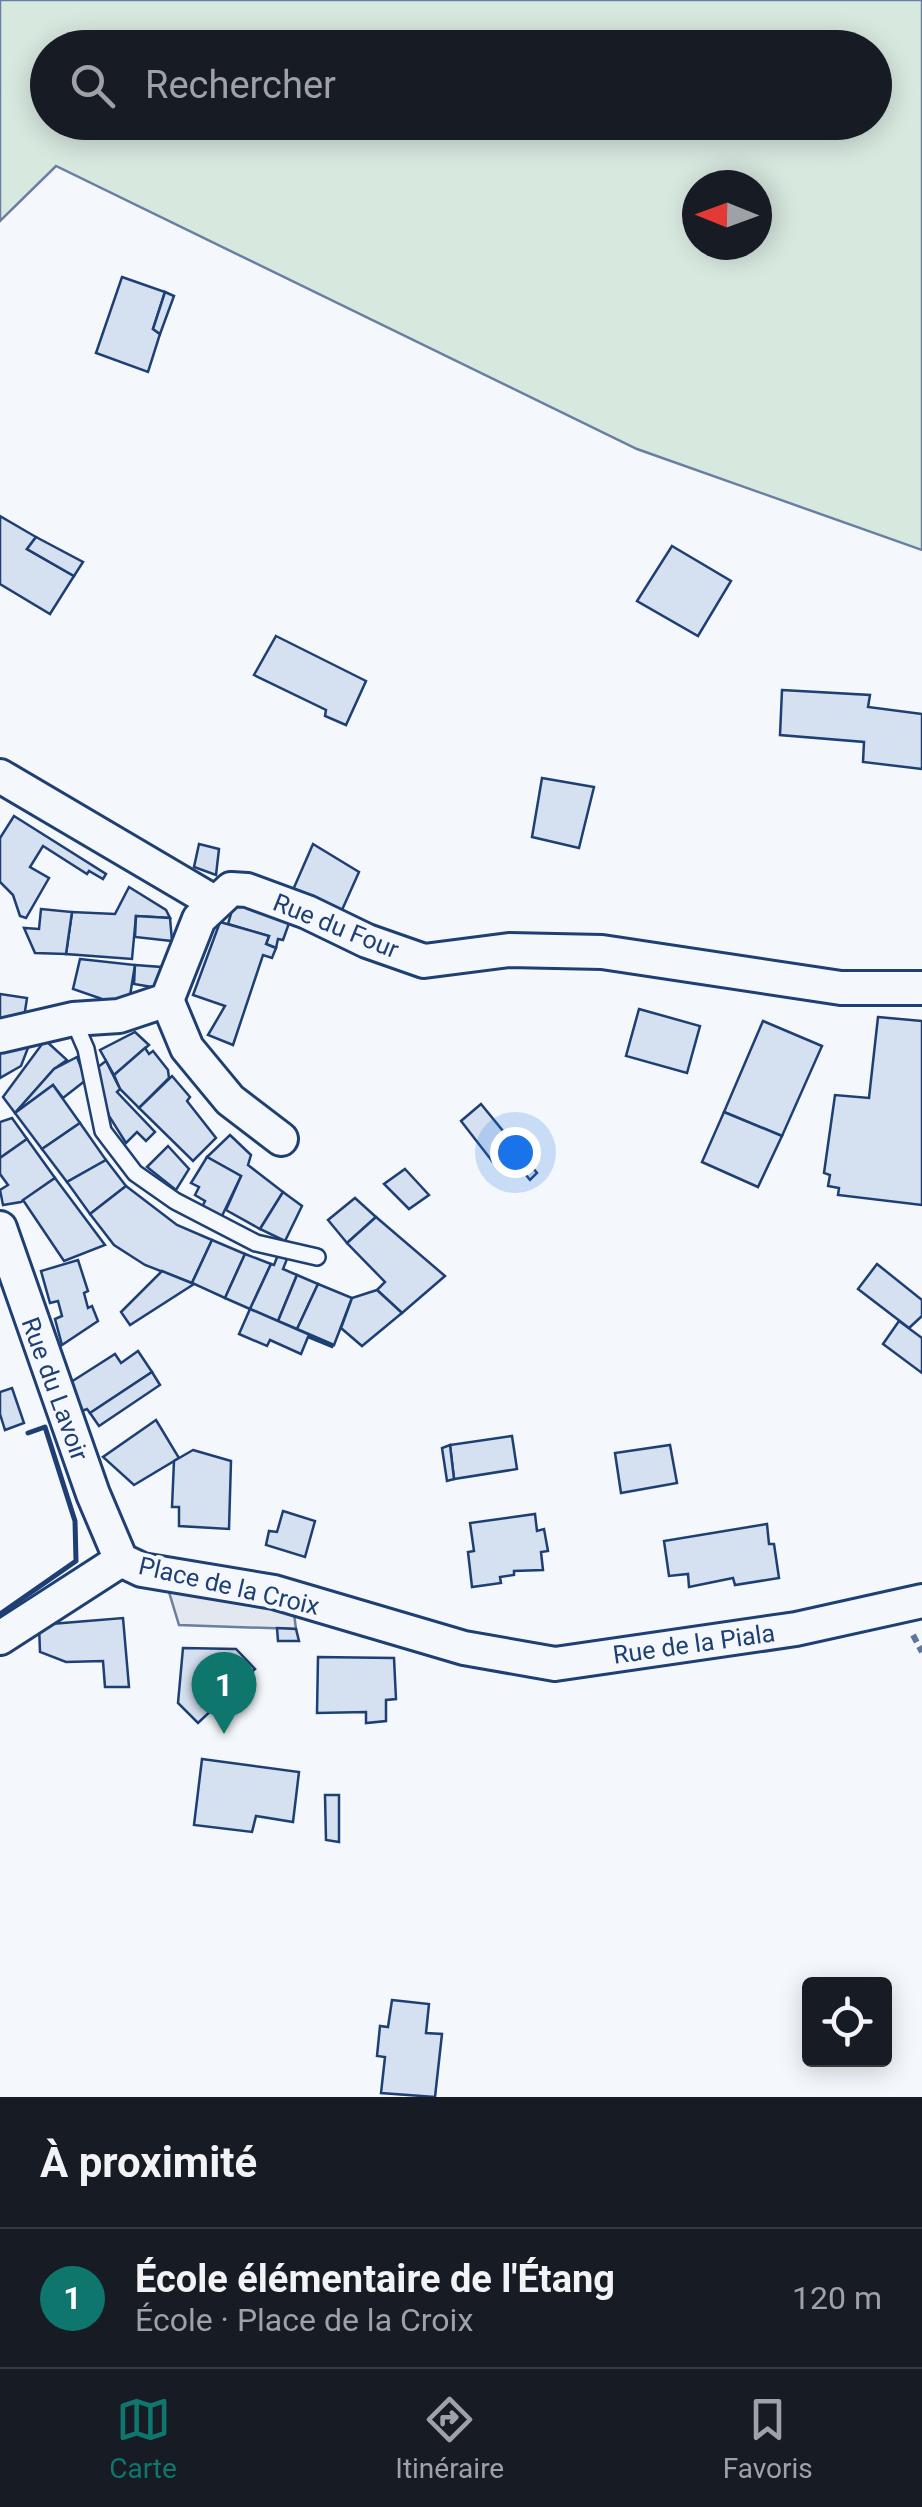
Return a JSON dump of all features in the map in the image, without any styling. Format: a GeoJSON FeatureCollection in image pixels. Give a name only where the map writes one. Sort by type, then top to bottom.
{"type":"FeatureCollection","features":[{"type":"Feature","properties":{"kind":"street"},"geometry":{"type":"LineString","coordinates":[[0,776],[214,902],[198,919],[167,1000],[187,1048],[230,1100],[281,1139]]}},
{"type":"Feature","properties":{"kind":"street","name":"Rue du Four"},"geometry":{"type":"LineString","coordinates":[[214,902],[231,889],[246,890],[307,912],[367,942],[424,960],[509,950],[602,952],[841,988],[922,988]]}},
{"type":"Feature","properties":{"kind":"street"},"geometry":{"type":"LineString","coordinates":[[0,1036],[74,1019],[119,1016],[167,1000]]}},
{"type":"Feature","properties":{"kind":"street","name":"Rue du Lavoir"},"geometry":{"type":"LineString","coordinates":[[0,1228],[6,1262],[93,1494]]}},
{"type":"Feature","properties":{"kind":"street","name":"Place de la Croix"},"geometry":{"type":"LineString","coordinates":[[93,1494],[121,1560],[142,1570],[274,1592],[464,1648]]}},
{"type":"Feature","properties":{"kind":"street"},"geometry":{"type":"LineString","coordinates":[[0,1638],[121,1560]]}},
{"type":"Feature","properties":{"kind":"street","name":"Rue de la Piala"},"geometry":{"type":"LineString","coordinates":[[464,1648],[555,1664],[796,1629],[922,1601]]}},
{"type":"Feature","properties":{"kind":"lane"},"geometry":{"type":"LineString","coordinates":[[74,1019],[86,1049],[103,1131],[135,1173],[175,1202],[256,1243],[316,1257]]}},
{"type":"Feature","properties":{"kind":"shaded area"},"geometry":{"type":"Polygon","coordinates":[[[0,0],[922,0],[922,550],[637,449],[56,166],[0,221],[0,0]]]}},
{"type":"Feature","properties":{"kind":"shaded area"},"geometry":{"type":"Polygon","coordinates":[[[169,1592],[293,1606],[296,1629],[179,1625],[169,1592]]]}},
{"type":"Feature","properties":{"kind":"building"},"geometry":{"type":"Polygon","coordinates":[[[122,277],[165,292],[153,329],[160,334],[148,372],[96,353],[122,277]]]}},
{"type":"Feature","properties":{"kind":"building"},"geometry":{"type":"Polygon","coordinates":[[[165,292],[174,296],[160,334],[153,329],[165,292]]]}},
{"type":"Feature","properties":{"kind":"building"},"geometry":{"type":"Polygon","coordinates":[[[0,516],[36,537],[27,549],[74,576],[50,614],[0,584],[0,516]]]}},
{"type":"Feature","properties":{"kind":"building"},"geometry":{"type":"Polygon","coordinates":[[[36,537],[83,562],[74,576],[27,549],[36,537]]]}},
{"type":"Feature","properties":{"kind":"building"},"geometry":{"type":"Polygon","coordinates":[[[672,546],[731,581],[698,636],[637,601],[672,546]]]}},
{"type":"Feature","properties":{"kind":"building"},"geometry":{"type":"Polygon","coordinates":[[[276,636],[366,681],[346,725],[325,716],[326,710],[254,675],[276,636]]]}},
{"type":"Feature","properties":{"kind":"building"},"geometry":{"type":"Polygon","coordinates":[[[782,690],[870,695],[868,707],[922,714],[922,769],[863,762],[864,742],[780,735],[782,690]]]}},
{"type":"Feature","properties":{"kind":"building"},"geometry":{"type":"Polygon","coordinates":[[[542,778],[594,787],[579,848],[532,837],[542,778]]]}},
{"type":"Feature","properties":{"kind":"building"},"geometry":{"type":"Polygon","coordinates":[[[14,816],[106,874],[103,879],[89,871],[87,874],[43,846],[30,867],[49,878],[26,918],[20,916],[13,895],[0,882],[0,838],[14,816]]]}},
{"type":"Feature","properties":{"kind":"building"},"geometry":{"type":"Polygon","coordinates":[[[199,844],[219,849],[216,875],[194,867],[199,844]]]}},
{"type":"Feature","properties":{"kind":"building"},"geometry":{"type":"Polygon","coordinates":[[[313,844],[359,872],[338,919],[289,899],[313,844]]]}},
{"type":"Feature","properties":{"kind":"building"},"geometry":{"type":"Polygon","coordinates":[[[129,887],[166,910],[170,918],[136,916],[132,959],[66,954],[72,912],[115,914],[129,887]]]}},
{"type":"Feature","properties":{"kind":"building"},"geometry":{"type":"Polygon","coordinates":[[[236,897],[293,912],[276,948],[266,944],[269,936],[228,924],[236,897]]]}},
{"type":"Feature","properties":{"kind":"building"},"geometry":{"type":"Polygon","coordinates":[[[41,909],[72,912],[66,954],[35,953],[24,928],[39,929],[41,909]]]}},
{"type":"Feature","properties":{"kind":"building"},"geometry":{"type":"Polygon","coordinates":[[[136,916],[170,918],[172,941],[135,937],[136,916]]]}},
{"type":"Feature","properties":{"kind":"building"},"geometry":{"type":"Polygon","coordinates":[[[220,922],[269,936],[266,944],[276,948],[272,958],[263,955],[233,1045],[208,1035],[225,1006],[193,995],[220,922]]]}},
{"type":"Feature","properties":{"kind":"building"},"geometry":{"type":"Polygon","coordinates":[[[80,959],[135,965],[128,1008],[73,989],[80,959]]]}},
{"type":"Feature","properties":{"kind":"building"},"geometry":{"type":"Polygon","coordinates":[[[135,965],[161,967],[158,988],[134,984],[135,965]]]}},
{"type":"Feature","properties":{"kind":"building"},"geometry":{"type":"Polygon","coordinates":[[[0,994],[27,998],[24,1018],[0,1021],[0,994]]]}},
{"type":"Feature","properties":{"kind":"building"},"geometry":{"type":"Polygon","coordinates":[[[639,1009],[700,1026],[687,1073],[626,1056],[639,1009]]]}},
{"type":"Feature","properties":{"kind":"building"},"geometry":{"type":"Polygon","coordinates":[[[878,1017],[922,1021],[922,1205],[838,1195],[839,1188],[828,1186],[830,1175],[824,1173],[835,1095],[869,1098],[878,1017]]]}},
{"type":"Feature","properties":{"kind":"building"},"geometry":{"type":"Polygon","coordinates":[[[763,1021],[822,1046],[782,1136],[724,1112],[763,1021]]]}},
{"type":"Feature","properties":{"kind":"building"},"geometry":{"type":"Polygon","coordinates":[[[135,1032],[149,1045],[114,1075],[100,1050],[135,1032]]]}},
{"type":"Feature","properties":{"kind":"building"},"geometry":{"type":"Polygon","coordinates":[[[31,1040],[21,1066],[0,1078],[0,1047],[31,1040]]]}},
{"type":"Feature","properties":{"kind":"building"},"geometry":{"type":"Polygon","coordinates":[[[45,1040],[67,1060],[15,1113],[3,1097],[45,1040]]]}},
{"type":"Feature","properties":{"kind":"building"},"geometry":{"type":"Polygon","coordinates":[[[145,1048],[149,1054],[153,1051],[168,1070],[169,1078],[139,1108],[120,1089],[114,1075],[145,1048]]]}},
{"type":"Feature","properties":{"kind":"building"},"geometry":{"type":"Polygon","coordinates":[[[77,1057],[86,1080],[63,1098],[53,1085],[15,1113],[54,1069],[77,1057]]]}},
{"type":"Feature","properties":{"kind":"building"},"geometry":{"type":"Polygon","coordinates":[[[106,1061],[120,1089],[117,1092],[155,1132],[146,1141],[137,1132],[126,1143],[109,1116],[98,1067],[106,1061]]]}},
{"type":"Feature","properties":{"kind":"building"},"geometry":{"type":"Polygon","coordinates":[[[172,1076],[216,1138],[193,1161],[139,1108],[172,1076]]]}},
{"type":"Feature","properties":{"kind":"building"},"geometry":{"type":"Polygon","coordinates":[[[53,1085],[80,1123],[42,1149],[15,1113],[53,1085]]]}},
{"type":"Feature","properties":{"kind":"building"},"geometry":{"type":"Polygon","coordinates":[[[481,1104],[512,1142],[492,1161],[461,1121],[481,1104]]]}},
{"type":"Feature","properties":{"kind":"building"},"geometry":{"type":"Polygon","coordinates":[[[724,1112],[782,1136],[758,1187],[702,1162],[724,1112]]]}},
{"type":"Feature","properties":{"kind":"building"},"geometry":{"type":"Polygon","coordinates":[[[12,1118],[27,1139],[0,1158],[0,1122],[12,1118]]]}},
{"type":"Feature","properties":{"kind":"building"},"geometry":{"type":"Polygon","coordinates":[[[80,1123],[106,1160],[67,1182],[42,1149],[80,1123]]]}},
{"type":"Feature","properties":{"kind":"building"},"geometry":{"type":"Polygon","coordinates":[[[230,1135],[251,1155],[248,1165],[283,1192],[260,1229],[226,1210],[241,1176],[207,1157],[230,1135]]]}},
{"type":"Feature","properties":{"kind":"building"},"geometry":{"type":"Polygon","coordinates":[[[27,1139],[55,1178],[21,1202],[3,1205],[0,1190],[8,1185],[0,1174],[0,1158],[27,1139]]]}},
{"type":"Feature","properties":{"kind":"building"},"geometry":{"type":"Polygon","coordinates":[[[512,1142],[537,1173],[530,1180],[509,1154],[495,1164],[492,1161],[512,1142]]]}},
{"type":"Feature","properties":{"kind":"building"},"geometry":{"type":"Polygon","coordinates":[[[168,1146],[189,1169],[176,1190],[147,1167],[168,1146]]]}},
{"type":"Feature","properties":{"kind":"building"},"geometry":{"type":"Polygon","coordinates":[[[207,1157],[241,1176],[221,1218],[202,1207],[205,1201],[195,1195],[199,1187],[191,1183],[207,1157]]]}},
{"type":"Feature","properties":{"kind":"building"},"geometry":{"type":"Polygon","coordinates":[[[106,1160],[126,1186],[90,1214],[67,1182],[106,1160]]]}},
{"type":"Feature","properties":{"kind":"building"},"geometry":{"type":"Polygon","coordinates":[[[405,1169],[429,1195],[409,1209],[384,1184],[405,1169]]]}},
{"type":"Feature","properties":{"kind":"building"},"geometry":{"type":"Polygon","coordinates":[[[55,1178],[105,1245],[64,1261],[23,1200],[55,1178]]]}},
{"type":"Feature","properties":{"kind":"building"},"geometry":{"type":"Polygon","coordinates":[[[126,1186],[177,1225],[212,1240],[192,1283],[145,1265],[114,1245],[90,1214],[126,1186]]]}},
{"type":"Feature","properties":{"kind":"building"},"geometry":{"type":"Polygon","coordinates":[[[283,1192],[302,1206],[285,1241],[260,1229],[283,1192]]]}},
{"type":"Feature","properties":{"kind":"building"},"geometry":{"type":"Polygon","coordinates":[[[355,1198],[376,1217],[347,1243],[328,1220],[355,1198]]]}},
{"type":"Feature","properties":{"kind":"building"},"geometry":{"type":"Polygon","coordinates":[[[376,1217],[445,1276],[402,1313],[377,1290],[385,1282],[347,1243],[376,1217]]]}},
{"type":"Feature","properties":{"kind":"building"},"geometry":{"type":"Polygon","coordinates":[[[212,1240],[245,1254],[225,1298],[192,1283],[212,1240]]]}},
{"type":"Feature","properties":{"kind":"building"},"geometry":{"type":"Polygon","coordinates":[[[245,1254],[271,1264],[250,1309],[225,1298],[245,1254]]]}},
{"type":"Feature","properties":{"kind":"building"},"geometry":{"type":"Polygon","coordinates":[[[278,1255],[287,1259],[283,1269],[297,1275],[278,1321],[250,1309],[278,1255]]]}},
{"type":"Feature","properties":{"kind":"building"},"geometry":{"type":"Polygon","coordinates":[[[78,1260],[88,1291],[84,1293],[88,1308],[92,1306],[98,1321],[62,1345],[55,1319],[62,1316],[58,1301],[50,1303],[41,1271],[78,1260]]]}},
{"type":"Feature","properties":{"kind":"building"},"geometry":{"type":"Polygon","coordinates":[[[877,1264],[922,1300],[922,1316],[909,1328],[858,1289],[877,1264]]]}},
{"type":"Feature","properties":{"kind":"building"},"geometry":{"type":"Polygon","coordinates":[[[162,1271],[194,1284],[130,1325],[121,1312],[162,1271]]]}},
{"type":"Feature","properties":{"kind":"building"},"geometry":{"type":"Polygon","coordinates":[[[297,1275],[318,1284],[297,1329],[278,1321],[297,1275]]]}},
{"type":"Feature","properties":{"kind":"building"},"geometry":{"type":"Polygon","coordinates":[[[318,1284],[352,1298],[334,1345],[297,1329],[318,1284]]]}},
{"type":"Feature","properties":{"kind":"building"},"geometry":{"type":"Polygon","coordinates":[[[377,1290],[402,1313],[362,1346],[341,1328],[352,1298],[377,1290]]]}},
{"type":"Feature","properties":{"kind":"building"},"geometry":{"type":"Polygon","coordinates":[[[250,1309],[333,1345],[308,1337],[301,1354],[270,1340],[267,1346],[239,1334],[250,1309]]]}},
{"type":"Feature","properties":{"kind":"building"},"geometry":{"type":"Polygon","coordinates":[[[899,1321],[922,1338],[922,1373],[883,1344],[899,1321]]]}},
{"type":"Feature","properties":{"kind":"building"},"geometry":{"type":"Polygon","coordinates":[[[138,1351],[152,1372],[90,1413],[87,1409],[79,1412],[71,1382],[115,1354],[121,1363],[138,1351]]]}},
{"type":"Feature","properties":{"kind":"building"},"geometry":{"type":"Polygon","coordinates":[[[152,1372],[160,1385],[99,1426],[90,1413],[152,1372]]]}},
{"type":"Feature","properties":{"kind":"building"},"geometry":{"type":"Polygon","coordinates":[[[12,1388],[24,1423],[5,1430],[0,1392],[12,1388]]]}},
{"type":"Feature","properties":{"kind":"building"},"geometry":{"type":"Polygon","coordinates":[[[156,1420],[179,1458],[134,1485],[103,1457],[156,1420]]]}},
{"type":"Feature","properties":{"kind":"building"},"geometry":{"type":"Polygon","coordinates":[[[512,1436],[517,1469],[454,1479],[450,1445],[512,1436]]]}},
{"type":"Feature","properties":{"kind":"building"},"geometry":{"type":"Polygon","coordinates":[[[450,1445],[454,1479],[447,1481],[442,1448],[450,1445]]]}},
{"type":"Feature","properties":{"kind":"building"},"geometry":{"type":"Polygon","coordinates":[[[670,1445],[677,1483],[621,1493],[615,1453],[670,1445]]]}},
{"type":"Feature","properties":{"kind":"building"},"geometry":{"type":"Polygon","coordinates":[[[193,1450],[231,1461],[229,1529],[179,1526],[179,1507],[172,1507],[174,1461],[193,1450]]]}},
{"type":"Feature","properties":{"kind":"building"},"geometry":{"type":"Polygon","coordinates":[[[283,1511],[315,1521],[305,1557],[266,1545],[269,1531],[277,1532],[283,1511]]]}},
{"type":"Feature","properties":{"kind":"building"},"geometry":{"type":"Polygon","coordinates":[[[535,1514],[537,1531],[544,1529],[548,1551],[541,1552],[543,1570],[514,1571],[514,1575],[500,1577],[501,1583],[472,1587],[468,1552],[474,1551],[470,1523],[535,1514]]]}},
{"type":"Feature","properties":{"kind":"building"},"geometry":{"type":"Polygon","coordinates":[[[767,1524],[779,1578],[735,1585],[733,1578],[689,1587],[688,1574],[669,1576],[664,1541],[767,1524]]]}},
{"type":"Feature","properties":{"kind":"building"},"geometry":{"type":"Polygon","coordinates":[[[123,1618],[129,1687],[105,1687],[103,1661],[66,1662],[40,1652],[39,1625],[123,1618]]]}},
{"type":"Feature","properties":{"kind":"building"},"geometry":{"type":"Polygon","coordinates":[[[277,1628],[296,1629],[299,1641],[278,1641],[277,1628]]]}},
{"type":"Feature","properties":{"kind":"building"},"geometry":{"type":"Polygon","coordinates":[[[183,1648],[236,1649],[255,1669],[198,1723],[178,1703],[183,1648]]]}},
{"type":"Feature","properties":{"kind":"building"},"geometry":{"type":"Polygon","coordinates":[[[318,1657],[394,1658],[396,1699],[386,1700],[386,1721],[366,1723],[366,1712],[317,1713],[318,1657]]]}},
{"type":"Feature","properties":{"kind":"building"},"geometry":{"type":"Polygon","coordinates":[[[202,1759],[299,1772],[293,1822],[256,1816],[252,1832],[194,1825],[202,1759]]]}},
{"type":"Feature","properties":{"kind":"building"},"geometry":{"type":"Polygon","coordinates":[[[325,1795],[339,1795],[339,1842],[326,1840],[325,1795]]]}},
{"type":"Feature","properties":{"kind":"building"},"geometry":{"type":"Polygon","coordinates":[[[392,2000],[429,2004],[426,2033],[442,2034],[435,2097],[381,2093],[385,2057],[377,2056],[380,2026],[388,2027],[392,2000]]]}},
{"type":"Feature","properties":{"kind":"wall"},"geometry":{"type":"LineString","coordinates":[[0,1614],[76,1561],[75,1521],[45,1427],[28,1433]]}},
{"type":"Feature","properties":{"kind":"place","name":"École élémentaire de l'Étang"},"geometry":{"type":"Point","coordinates":[224,1734]}}]}
